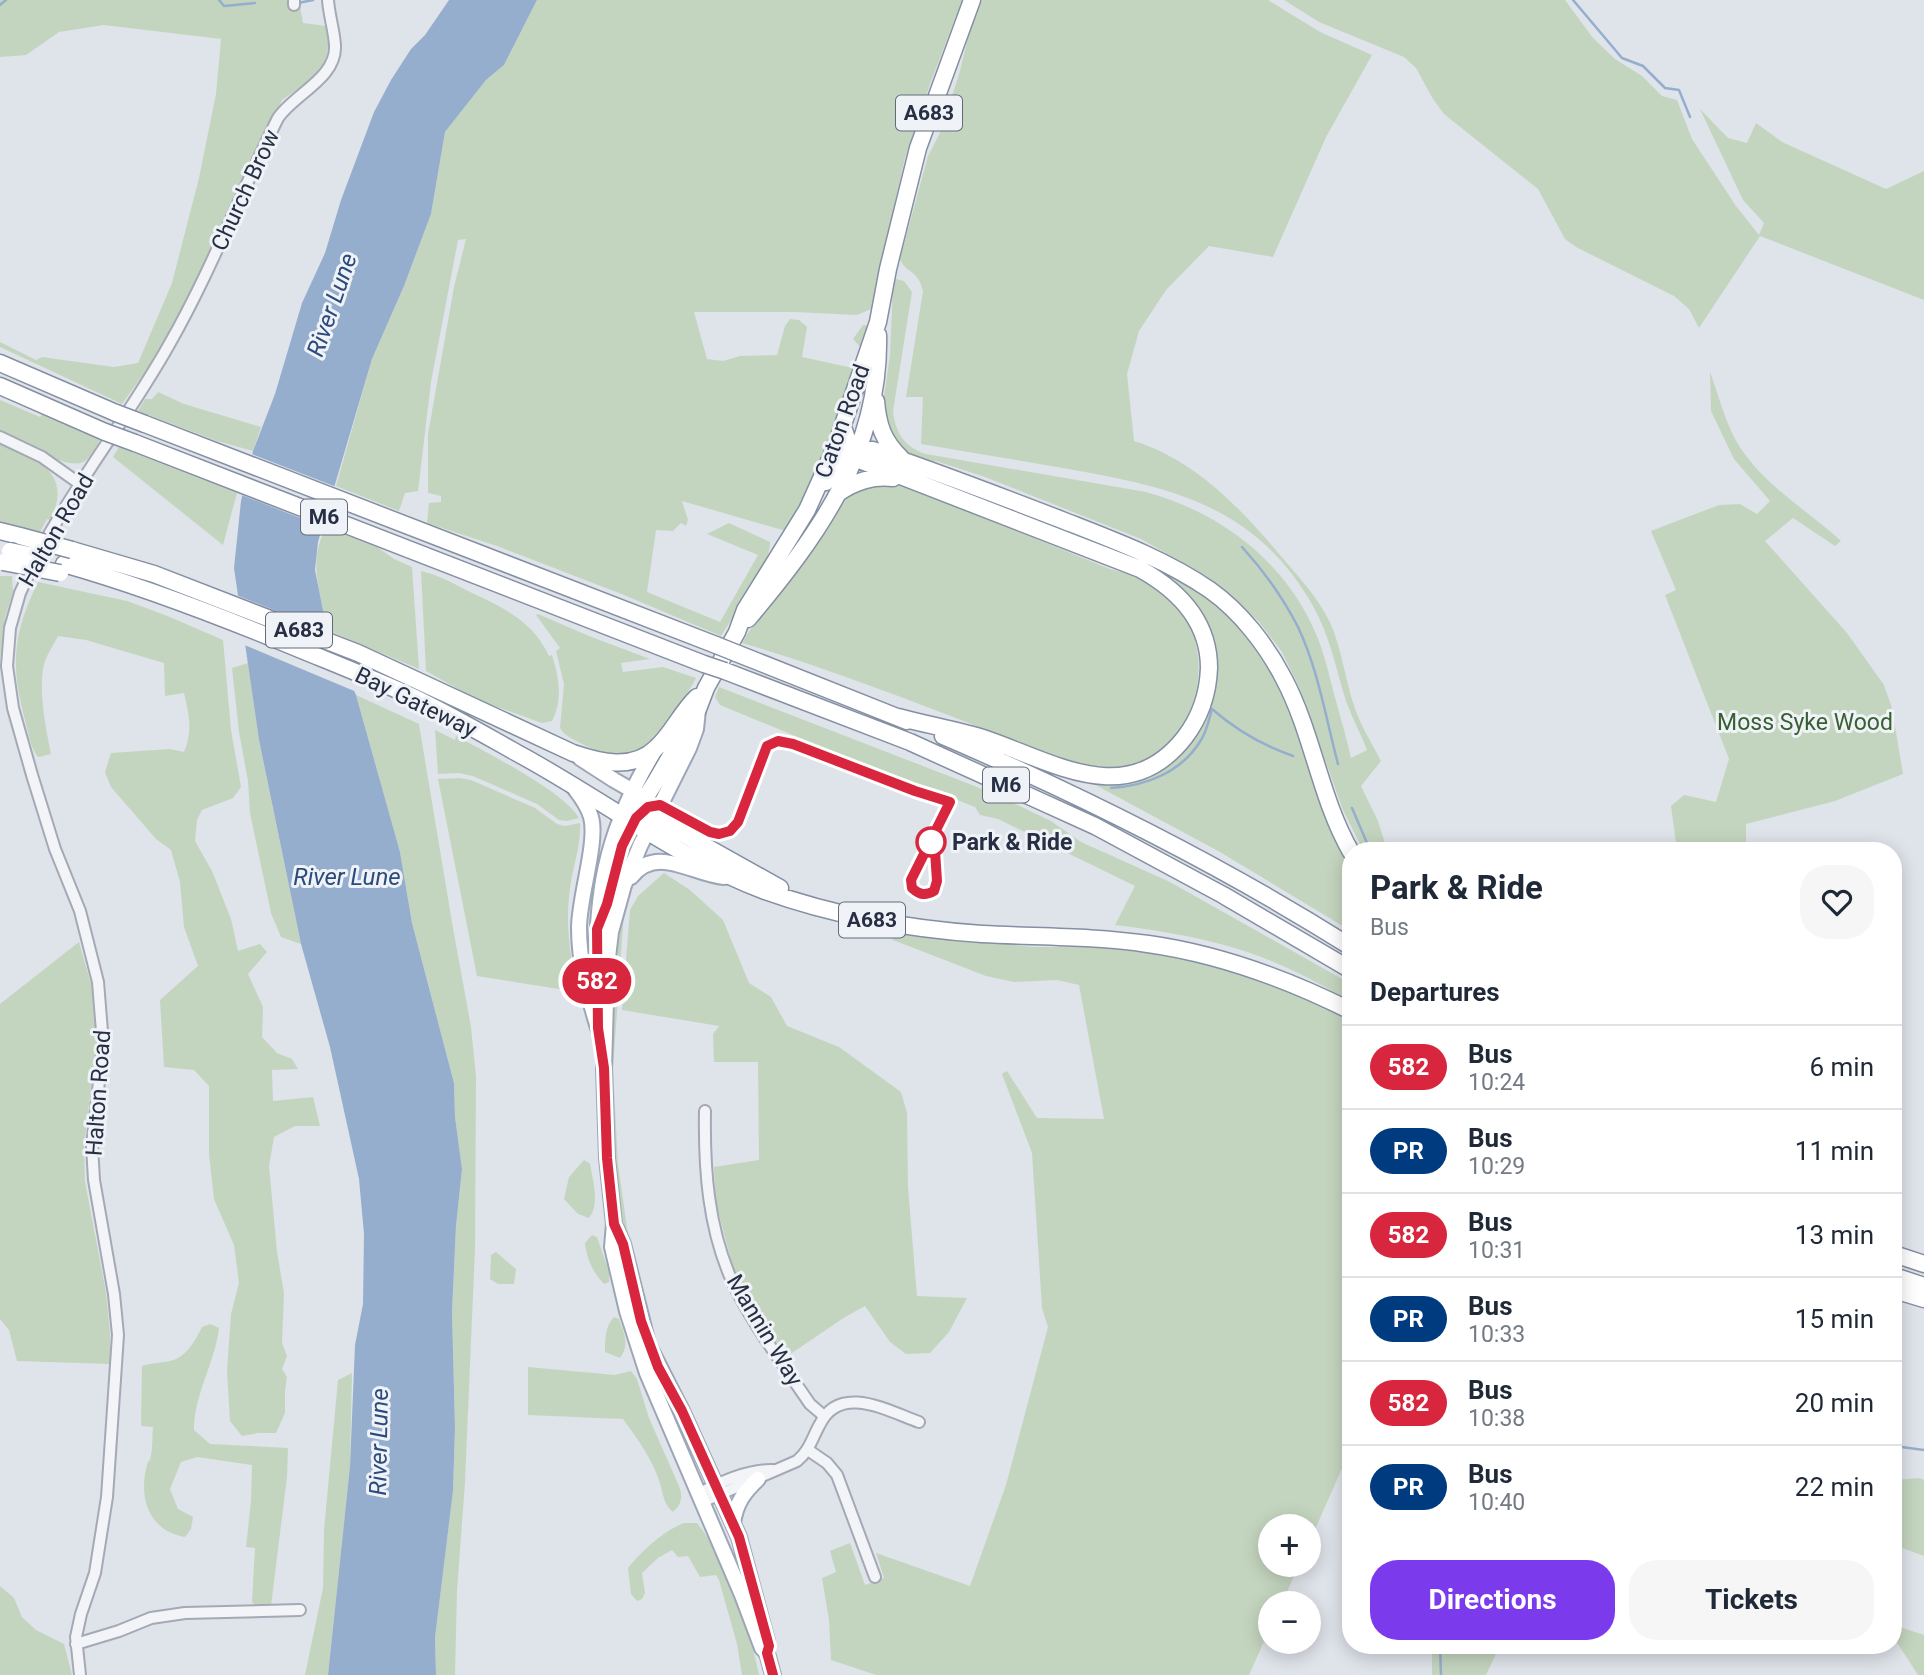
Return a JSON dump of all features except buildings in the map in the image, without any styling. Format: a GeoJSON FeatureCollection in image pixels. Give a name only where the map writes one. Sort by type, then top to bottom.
{"type":"FeatureCollection","features":[{"type":"Feature","properties":{"kind":"highway","name":"A683"},"geometry":{"type":"LineString","coordinates":[[878,322],[918,148],[972,0]]}},
{"type":"Feature","properties":{"kind":"highway","name":"Caton Road"},"geometry":{"type":"LineString","coordinates":[[737,632],[798,558],[816,533],[838,493],[855,454],[875,388],[878,322]]}},
{"type":"Feature","properties":{"kind":"highway","name":"Caton Road"},"geometry":{"type":"LineString","coordinates":[[642,811],[698,709],[706,688],[737,632],[745,610],[807,510],[843,428],[878,322]]}},
{"type":"Feature","properties":{"kind":"highway","name":"M6"},"geometry":{"type":"LineString","coordinates":[[0,363],[116,413],[898,717],[1037,777],[1191,853],[1342,942]]}},
{"type":"Feature","properties":{"kind":"highway","name":"M6"},"geometry":{"type":"LineString","coordinates":[[0,386],[105,432],[910,742],[1095,826],[1276,924],[1342,964]]}},
{"type":"Feature","properties":{"kind":"highway"},"geometry":{"type":"LineString","coordinates":[[875,388],[879,428],[891,448],[905,461]]}},
{"type":"Feature","properties":{"kind":"highway"},"geometry":{"type":"LineString","coordinates":[[843,428],[855,454],[906,480],[1140,569],[1157,579],[1171,588],[1196,621],[1206,647],[1209,678],[1201,710],[1194,724],[1179,744],[1148,767],[1116,776],[1083,775],[985,739],[898,717]]}},
{"type":"Feature","properties":{"kind":"highway"},"geometry":{"type":"LineString","coordinates":[[807,510],[843,459],[873,450],[1141,552],[1175,568],[1212,592],[1245,622],[1268,651],[1285,681],[1326,794],[1347,842]]}},
{"type":"Feature","properties":{"kind":"highway"},"geometry":{"type":"LineString","coordinates":[[838,493],[869,478],[906,480]]}},
{"type":"Feature","properties":{"kind":"highway","name":"Bay Gateway"},"geometry":{"type":"LineString","coordinates":[[0,531],[20,536],[65,562],[243,626],[359,673],[417,699],[521,755],[573,787],[642,811]]}},
{"type":"Feature","properties":{"kind":"highway","name":"Bay Gateway"},"geometry":{"type":"LineString","coordinates":[[3,556],[154,575],[358,653],[573,753]]}},
{"type":"Feature","properties":{"kind":"highway","name":"Caton Road"},"geometry":{"type":"LineString","coordinates":[[573,753],[603,762],[632,761],[656,748],[689,705],[706,688]]}},
{"type":"Feature","properties":{"kind":"highway","name":"A683"},"geometry":{"type":"LineString","coordinates":[[642,811],[732,877],[810,906],[865,919],[935,929],[1084,937],[1151,944],[1202,954],[1256,970],[1311,991],[1342,1006]]}},
{"type":"Feature","properties":{"kind":"highway","name":"A683"},"geometry":{"type":"LineString","coordinates":[[642,811],[810,906]]}},
{"type":"Feature","properties":{"kind":"highway"},"geometry":{"type":"LineString","coordinates":[[1902,1257],[1924,1264]]}},
{"type":"Feature","properties":{"kind":"highway"},"geometry":{"type":"LineString","coordinates":[[1902,1279],[1924,1286]]}},
{"type":"Feature","properties":{"kind":"highway"},"geometry":{"type":"LineString","coordinates":[[1902,1292],[1924,1299]]}},
{"type":"Feature","properties":{"kind":"main road","name":"Caton Road"},"geometry":{"type":"LineString","coordinates":[[656,748],[611,932],[607,967],[604,1068],[607,1158],[614,1224],[623,1244],[655,1394],[709,1494],[733,1522],[749,1568],[769,1646],[767,1653]]}},
{"type":"Feature","properties":{"kind":"main road","name":"A683"},"geometry":{"type":"LineString","coordinates":[[573,753],[602,773],[642,811]]}},
{"type":"Feature","properties":{"kind":"main road"},"geometry":{"type":"LineString","coordinates":[[573,787],[585,802],[593,827],[581,898],[579,929],[585,986],[598,1028]]}},
{"type":"Feature","properties":{"kind":"main road","name":"Caton Road"},"geometry":{"type":"LineString","coordinates":[[604,1068],[598,1028],[597,929],[601,884],[642,811]]}},
{"type":"Feature","properties":{"kind":"main road"},"geometry":{"type":"LineString","coordinates":[[624,885],[644,863],[654,860],[663,860],[699,872],[732,877]]}},
{"type":"Feature","properties":{"kind":"main road","name":"Caton Road"},"geometry":{"type":"LineString","coordinates":[[648,1357],[674,1395],[674,1413],[734,1550],[742,1576],[742,1595],[762,1648],[767,1653],[773,1675]]}},
{"type":"Feature","properties":{"kind":"main road"},"geometry":{"type":"LineString","coordinates":[[733,1522],[741,1497],[758,1479]]}},
{"type":"Feature","properties":{"kind":"street","name":"Church Brow"},"geometry":{"type":"LineString","coordinates":[[145,386],[196,296],[278,118],[289,104],[317,82],[331,63],[335,44],[328,0]]}},
{"type":"Feature","properties":{"kind":"street","name":"Halton Road"},"geometry":{"type":"LineString","coordinates":[[80,1675],[76,1644],[81,1614],[95,1573],[107,1497],[118,1335],[92,1157],[103,1044],[102,1014],[98,982],[80,911],[55,849],[32,775],[13,708],[7,666],[10,628],[20,593],[40,550],[145,386]]}},
{"type":"Feature","properties":{"kind":"street"},"geometry":{"type":"LineString","coordinates":[[0,437],[42,457],[80,484]]}},
{"type":"Feature","properties":{"kind":"street","name":"Mannin Way"},"geometry":{"type":"LineString","coordinates":[[705,1111],[709,1202],[732,1279],[745,1306],[810,1405],[824,1416]]}},
{"type":"Feature","properties":{"kind":"street"},"geometry":{"type":"LineString","coordinates":[[709,1494],[758,1479],[797,1461],[808,1450],[824,1416],[835,1406],[847,1401],[879,1407],[919,1422]]}},
{"type":"Feature","properties":{"kind":"street"},"geometry":{"type":"LineString","coordinates":[[808,1450],[827,1462],[837,1475],[875,1577]]}},
{"type":"Feature","properties":{"kind":"street"},"geometry":{"type":"LineString","coordinates":[[709,1494],[762,1469],[779,1470]]}},
{"type":"Feature","properties":{"kind":"street"},"geometry":{"type":"LineString","coordinates":[[76,1644],[151,1618],[186,1613],[300,1611]]}},
{"type":"Feature","properties":{"kind":"green space"},"geometry":{"type":"Polygon","coordinates":[[[0,0],[291,0],[300,6],[303,23],[326,26],[329,42],[325,62],[312,79],[282,100],[192,291],[157,355],[122,404],[0,347],[0,342],[36,360],[42,357],[114,367],[138,363],[172,283],[199,178],[216,94],[221,39],[104,25],[59,32],[26,55],[0,57],[0,0]]]}},
{"type":"Feature","properties":{"kind":"green space"},"geometry":{"type":"Polygon","coordinates":[[[537,0],[962,0],[905,158],[871,309],[857,315],[694,312],[707,359],[723,361],[740,356],[777,355],[785,326],[790,319],[799,320],[807,327],[802,357],[853,368],[862,349],[853,339],[863,325],[869,326],[849,398],[811,488],[786,531],[682,501],[688,520],[686,526],[681,523],[673,531],[656,530],[647,592],[720,622],[758,555],[707,534],[729,523],[770,542],[765,563],[721,636],[497,546],[427,523],[429,503],[441,502],[441,496],[428,493],[428,434],[454,287],[466,239],[458,240],[431,382],[418,491],[405,493],[399,511],[336,486],[372,359],[404,286],[431,214],[445,132],[486,80],[504,65],[537,0]]]}},
{"type":"Feature","properties":{"kind":"green space"},"geometry":{"type":"Polygon","coordinates":[[[982,0],[1268,0],[1320,32],[1372,55],[1326,137],[1273,257],[1209,246],[1166,290],[1139,331],[1127,374],[1134,441],[1179,461],[1218,490],[1270,543],[1325,613],[1334,632],[1355,708],[1381,761],[1361,786],[1378,821],[1385,842],[1359,842],[1343,810],[1298,685],[1282,652],[1259,622],[1234,598],[1206,576],[1141,539],[985,477],[936,461],[922,462],[907,456],[893,445],[882,410],[890,355],[893,284],[896,279],[904,281],[912,292],[893,411],[902,438],[912,448],[926,454],[1146,492],[1200,512],[1224,527],[1269,563],[1303,608],[1322,650],[1351,758],[1367,750],[1346,701],[1328,641],[1313,606],[1290,572],[1265,544],[1237,523],[1206,506],[1139,483],[921,444],[923,397],[906,397],[923,291],[918,279],[900,259],[928,156],[941,131],[969,33],[982,0]]]}},
{"type":"Feature","properties":{"kind":"green space"},"geometry":{"type":"Polygon","coordinates":[[[1284,0],[1565,0],[1593,38],[1615,59],[1642,76],[1662,96],[1677,100],[1692,139],[1736,206],[1759,235],[1764,223],[1743,200],[1700,109],[1728,138],[1747,143],[1756,123],[1782,142],[1886,189],[1924,171],[1924,300],[1760,236],[1699,328],[1689,309],[1674,296],[1565,239],[1538,189],[1444,114],[1416,68],[1404,57],[1319,22],[1284,0]]]}},
{"type":"Feature","properties":{"kind":"green space","name":"Moss Syke Wood"},"geometry":{"type":"Polygon","coordinates":[[[1710,372],[1728,424],[1754,466],[1777,489],[1841,541],[1835,546],[1793,518],[1765,541],[1847,633],[1884,685],[1892,708],[1903,774],[1835,801],[1746,824],[1746,842],[1676,842],[1671,806],[1684,795],[1716,802],[1729,759],[1665,595],[1676,590],[1651,531],[1719,505],[1740,504],[1757,514],[1770,501],[1734,459],[1711,411],[1710,372]]]}},
{"type":"Feature","properties":{"kind":"green space"},"geometry":{"type":"Polygon","coordinates":[[[158,392],[184,404],[261,427],[253,451],[217,441],[138,411],[145,399],[152,399],[158,392]]]}},
{"type":"Feature","properties":{"kind":"green space"},"geometry":{"type":"Polygon","coordinates":[[[0,400],[40,417],[42,414],[100,440],[83,462],[75,464],[54,458],[0,430],[0,400]]]}},
{"type":"Feature","properties":{"kind":"green space"},"geometry":{"type":"Polygon","coordinates":[[[0,443],[38,462],[54,479],[58,490],[56,504],[50,520],[47,519],[39,534],[0,523],[0,443]]]}},
{"type":"Feature","properties":{"kind":"green space"},"geometry":{"type":"Polygon","coordinates":[[[119,447],[237,493],[223,545],[113,457],[119,447]]]}},
{"type":"Feature","properties":{"kind":"green space"},"geometry":{"type":"Polygon","coordinates":[[[899,483],[1110,569],[1131,575],[1170,598],[1185,615],[1191,627],[1199,670],[1191,708],[1170,741],[1156,754],[1138,762],[1104,768],[1078,765],[858,681],[742,643],[756,621],[805,561],[844,499],[862,488],[899,483]]]}},
{"type":"Feature","properties":{"kind":"green space"},"geometry":{"type":"Polygon","coordinates":[[[326,528],[377,547],[412,567],[419,669],[327,630],[316,565],[320,541],[326,528]]]}},
{"type":"Feature","properties":{"kind":"green space"},"geometry":{"type":"Polygon","coordinates":[[[1134,555],[1175,575],[1211,600],[1232,618],[1266,659],[1290,713],[1316,787],[1342,845],[1342,926],[1220,852],[1088,781],[1111,782],[1197,731],[1211,644],[1132,558],[1134,555]]]}},
{"type":"Feature","properties":{"kind":"green space"},"geometry":{"type":"Polygon","coordinates":[[[421,571],[444,579],[503,608],[534,633],[549,656],[552,655],[557,672],[559,697],[552,721],[542,723],[461,694],[460,690],[426,671],[421,571]]]}},
{"type":"Feature","properties":{"kind":"green space"},"geometry":{"type":"Polygon","coordinates":[[[0,576],[12,576],[13,592],[5,617],[0,660],[0,576]]]}},
{"type":"Feature","properties":{"kind":"green space"},"geometry":{"type":"Polygon","coordinates":[[[38,582],[127,601],[223,640],[231,730],[241,787],[233,798],[202,810],[197,820],[195,841],[212,871],[231,919],[238,951],[260,944],[267,952],[248,974],[263,1007],[262,1037],[277,1053],[292,1059],[298,1069],[272,1070],[273,1101],[313,1097],[320,1126],[295,1126],[274,1137],[269,1166],[277,1252],[284,1293],[282,1343],[287,1356],[282,1369],[287,1377],[285,1413],[276,1433],[242,1436],[230,1421],[227,1371],[231,1314],[239,1283],[234,1245],[214,1199],[209,1154],[209,1086],[194,1070],[164,1067],[160,1000],[198,966],[184,927],[180,882],[171,850],[156,839],[111,787],[105,772],[111,753],[170,749],[184,752],[189,715],[184,693],[165,696],[164,663],[86,640],[58,636],[45,661],[42,683],[43,708],[51,754],[37,756],[20,700],[16,649],[23,617],[38,582]]]}},
{"type":"Feature","properties":{"kind":"green space"},"geometry":{"type":"Polygon","coordinates":[[[536,615],[650,659],[621,663],[623,672],[663,667],[696,678],[675,712],[643,747],[623,757],[599,752],[565,734],[560,728],[564,684],[556,651],[560,648],[536,615]]]}},
{"type":"Feature","properties":{"kind":"green space"},"geometry":{"type":"Polygon","coordinates":[[[248,663],[259,740],[301,944],[281,937],[271,913],[250,813],[232,668],[248,663]]]}},
{"type":"Feature","properties":{"kind":"green space"},"geometry":{"type":"Polygon","coordinates":[[[719,687],[990,792],[1051,821],[1081,842],[1170,882],[1342,979],[1342,996],[1292,970],[1242,950],[1179,935],[1115,925],[1135,886],[998,819],[980,815],[975,807],[720,705],[715,697],[719,687]]]}},
{"type":"Feature","properties":{"kind":"green space"},"geometry":{"type":"Polygon","coordinates":[[[356,695],[419,724],[471,1027],[476,1077],[475,1248],[455,1675],[436,1675],[435,1638],[453,1491],[455,1428],[452,1312],[462,1169],[455,1117],[454,1083],[412,923],[400,852],[356,695]]]}},
{"type":"Feature","properties":{"kind":"green space"},"geometry":{"type":"Polygon","coordinates":[[[435,730],[455,740],[456,736],[523,773],[558,797],[579,818],[559,820],[537,804],[473,776],[459,773],[438,774],[435,730]]]}},
{"type":"Feature","properties":{"kind":"green space"},"geometry":{"type":"Polygon","coordinates":[[[438,779],[471,780],[535,808],[557,824],[565,826],[580,823],[568,915],[578,992],[477,976],[438,779]]]}},
{"type":"Feature","properties":{"kind":"green space"},"geometry":{"type":"Polygon","coordinates":[[[664,873],[690,890],[723,920],[749,983],[771,997],[787,1026],[839,1047],[901,1092],[907,1113],[908,1188],[917,1296],[967,1298],[949,1332],[930,1353],[906,1354],[890,1342],[865,1306],[786,1357],[749,1302],[735,1275],[715,1199],[714,1167],[759,1160],[758,1062],[714,1062],[713,1034],[719,1026],[622,1010],[630,910],[638,896],[664,873]]]}},
{"type":"Feature","properties":{"kind":"green space"},"geometry":{"type":"Polygon","coordinates":[[[624,911],[613,1069],[618,1164],[630,1249],[627,1250],[615,1177],[609,1057],[615,937],[624,911]]]}},
{"type":"Feature","properties":{"kind":"green space"},"geometry":{"type":"Polygon","coordinates":[[[886,931],[1033,947],[1091,947],[1151,953],[1210,965],[1251,977],[1342,1016],[1342,1468],[1321,1516],[1258,1514],[1258,1577],[1294,1577],[1287,1591],[1258,1591],[1258,1654],[1249,1675],[876,1675],[831,1660],[829,1620],[822,1578],[836,1572],[830,1551],[850,1543],[865,1585],[884,1578],[876,1553],[970,1586],[1006,1485],[1048,1327],[1042,1308],[1032,1153],[1002,1074],[1007,1071],[1037,1118],[1104,1119],[1079,985],[1057,980],[1014,982],[986,976],[893,940],[886,931]]]}},
{"type":"Feature","properties":{"kind":"green space"},"geometry":{"type":"Polygon","coordinates":[[[79,942],[93,991],[96,1043],[84,1147],[85,1182],[106,1292],[110,1364],[17,1361],[9,1330],[0,1319],[0,1004],[79,942]]]}},
{"type":"Feature","properties":{"kind":"green space"},"geometry":{"type":"Polygon","coordinates":[[[584,1160],[590,1164],[595,1192],[594,1206],[589,1218],[578,1214],[564,1199],[569,1177],[584,1160]]]}},
{"type":"Feature","properties":{"kind":"green space"},"geometry":{"type":"Polygon","coordinates":[[[592,1235],[597,1237],[609,1272],[609,1282],[604,1284],[593,1270],[587,1254],[585,1243],[592,1235]]]}},
{"type":"Feature","properties":{"kind":"green space"},"geometry":{"type":"Polygon","coordinates":[[[496,1252],[516,1269],[514,1284],[498,1284],[490,1279],[491,1255],[496,1252]]]}},
{"type":"Feature","properties":{"kind":"green space"},"geometry":{"type":"Polygon","coordinates":[[[614,1317],[619,1319],[625,1339],[625,1348],[620,1358],[605,1352],[607,1329],[614,1317]]]}},
{"type":"Feature","properties":{"kind":"green space"},"geometry":{"type":"Polygon","coordinates":[[[210,1324],[219,1328],[197,1404],[194,1430],[210,1444],[288,1448],[287,1477],[271,1606],[255,1605],[252,1602],[255,1548],[246,1547],[252,1465],[197,1457],[181,1462],[170,1489],[178,1509],[193,1517],[191,1529],[185,1537],[163,1528],[149,1511],[146,1501],[145,1477],[152,1452],[153,1427],[141,1426],[142,1366],[178,1358],[192,1345],[202,1327],[210,1324]]]}},
{"type":"Feature","properties":{"kind":"green space"},"geometry":{"type":"Polygon","coordinates":[[[528,1367],[615,1375],[631,1371],[637,1379],[649,1418],[679,1486],[681,1500],[676,1509],[673,1512],[668,1506],[653,1466],[623,1419],[528,1415],[528,1367]]]}},
{"type":"Feature","properties":{"kind":"green space"},"geometry":{"type":"Polygon","coordinates":[[[352,1373],[350,1466],[328,1675],[305,1675],[323,1588],[324,1530],[338,1380],[352,1373]]]}},
{"type":"Feature","properties":{"kind":"green space"},"geometry":{"type":"Polygon","coordinates":[[[1902,1479],[1924,1480],[1924,1556],[1902,1548],[1902,1479]]]}},
{"type":"Feature","properties":{"kind":"green space"},"geometry":{"type":"Polygon","coordinates":[[[684,1523],[697,1523],[728,1575],[743,1616],[759,1675],[742,1675],[737,1644],[719,1580],[716,1575],[700,1577],[688,1556],[678,1557],[672,1550],[658,1558],[642,1573],[645,1593],[642,1599],[637,1601],[631,1594],[628,1568],[653,1542],[684,1523]]]}},
{"type":"Feature","properties":{"kind":"green space"},"geometry":{"type":"Polygon","coordinates":[[[0,1586],[14,1598],[22,1617],[36,1630],[64,1644],[72,1675],[0,1675],[0,1586]]]}},
{"type":"Feature","properties":{"kind":"green space"},"geometry":{"type":"Polygon","coordinates":[[[1902,1628],[1924,1635],[1924,1675],[1918,1675],[1902,1650],[1902,1628]]]}},
{"type":"Feature","properties":{"kind":"green space"},"geometry":{"type":"Polygon","coordinates":[[[1432,1654],[1495,1654],[1486,1675],[1432,1675],[1432,1654]]]}},
{"type":"Feature","properties":{"kind":"water","name":"River Lune"},"geometry":{"type":"Polygon","coordinates":[[[449,0],[537,0],[504,65],[486,80],[445,132],[431,214],[404,286],[372,359],[318,542],[315,570],[327,630],[356,695],[400,852],[412,923],[454,1083],[455,1117],[462,1169],[452,1312],[455,1428],[453,1491],[435,1638],[436,1675],[328,1675],[350,1466],[355,1345],[363,1304],[364,1234],[359,1179],[330,1047],[301,944],[259,740],[234,568],[241,501],[253,451],[275,394],[302,303],[325,253],[341,200],[374,112],[411,49],[425,35],[449,0]]]}},
{"type":"Feature","properties":{"kind":"pier"},"geometry":{"type":"Polygon","coordinates":[[[249,453],[339,488],[326,528],[239,494],[249,453]]]}},
{"type":"Feature","properties":{"kind":"pier"},"geometry":{"type":"Polygon","coordinates":[[[234,594],[333,634],[359,693],[242,644],[234,594]]]}},
{"type":"Feature","properties":{"kind":"waterway"},"geometry":{"type":"LineString","coordinates":[[0,5],[6,0]]}},
{"type":"Feature","properties":{"kind":"waterway"},"geometry":{"type":"LineString","coordinates":[[219,0],[224,6],[255,3]]}},
{"type":"Feature","properties":{"kind":"waterway"},"geometry":{"type":"LineString","coordinates":[[298,3],[313,0]]}},
{"type":"Feature","properties":{"kind":"waterway"},"geometry":{"type":"LineString","coordinates":[[1573,0],[1622,58],[1643,66],[1665,88],[1679,90],[1690,117]]}},
{"type":"Feature","properties":{"kind":"waterway"},"geometry":{"type":"LineString","coordinates":[[1242,547],[1273,585],[1298,627],[1316,677],[1338,764]]}},
{"type":"Feature","properties":{"kind":"waterway"},"geometry":{"type":"LineString","coordinates":[[1111,788],[1150,780],[1184,761],[1203,736],[1212,709],[1250,736],[1293,756]]}},
{"type":"Feature","properties":{"kind":"waterway"},"geometry":{"type":"LineString","coordinates":[[1352,808],[1367,842]]}},
{"type":"Feature","properties":{"kind":"waterway"},"geometry":{"type":"LineString","coordinates":[[1902,1447],[1924,1450]]}},
{"type":"Feature","properties":{"kind":"waterway"},"geometry":{"type":"LineString","coordinates":[[1440,1654],[1441,1675]]}},
{"type":"Feature","properties":{"kind":"bus line","name":"582"},"geometry":{"type":"LineString","coordinates":[[773,1675],[767,1653],[769,1646],[744,1550],[682,1411],[648,1344],[632,1289],[623,1244],[614,1224],[607,1158],[604,1068],[598,1028],[597,929],[607,904],[622,846],[639,814],[648,807],[660,805],[710,832],[719,834],[730,831],[738,822],[767,746],[778,741],[814,751],[950,802],[911,880],[912,888],[919,894],[927,895],[934,891],[937,881],[935,851]]}},
{"type":"Feature","properties":{"kind":"place","name":"Park & Ride"},"geometry":{"type":"Point","coordinates":[931,842]}}]}
